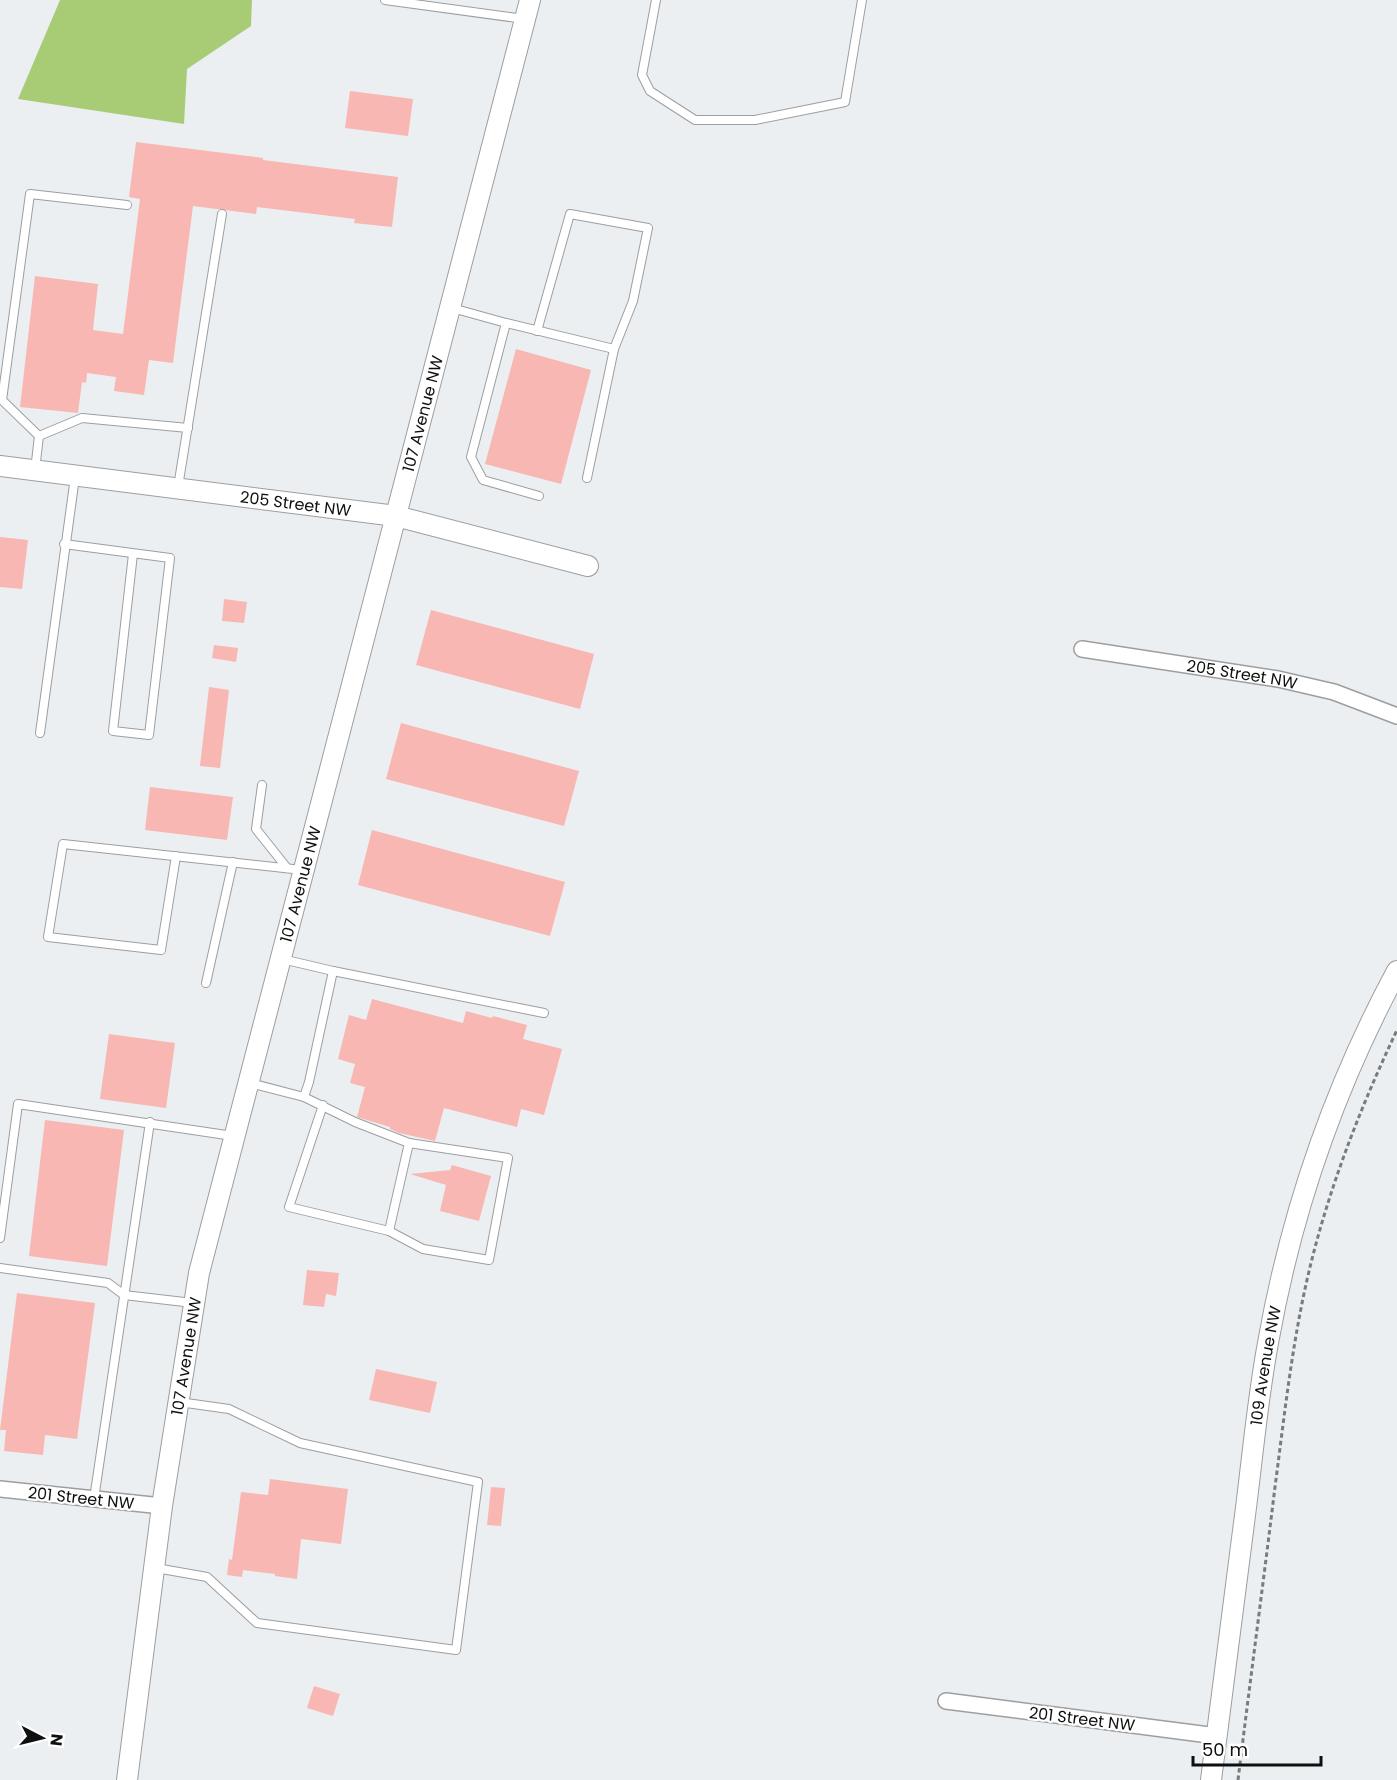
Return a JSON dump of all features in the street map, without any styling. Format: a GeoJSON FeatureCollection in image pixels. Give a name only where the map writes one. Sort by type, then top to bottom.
{"type":"FeatureCollection","features":[{"type":"Feature","properties":{"kind":"street","name":"107 Avenue NW"},"geometry":{"type":"LineString","coordinates":[[127,1780],[162,1506],[199,1273],[281,958],[295,869],[396,516],[528,9]]}},
{"type":"Feature","properties":{"kind":"street","name":"205 Street NW"},"geometry":{"type":"LineString","coordinates":[[0,466],[396,516],[588,566]]}},
{"type":"Feature","properties":{"kind":"street","name":"205 Street NW"},"geometry":{"type":"LineString","coordinates":[[1082,649],[1278,679],[1334,692],[1397,716]]}},
{"type":"Feature","properties":{"kind":"street","name":"109 Avenue NW"},"geometry":{"type":"LineString","coordinates":[[1211,1780],[1268,1344],[1284,1266],[1303,1196],[1328,1121],[1354,1056],[1397,971]]}},
{"type":"Feature","properties":{"kind":"street","name":"201 Street NW"},"geometry":{"type":"LineString","coordinates":[[0,1489],[162,1506]]}},
{"type":"Feature","properties":{"kind":"street","name":"201 Street NW"},"geometry":{"type":"LineString","coordinates":[[946,1701],[1217,1736]]}},
{"type":"Feature","properties":{"kind":"lane"},"geometry":{"type":"LineString","coordinates":[[384,0],[528,9]]}},
{"type":"Feature","properties":{"kind":"lane"},"geometry":{"type":"LineString","coordinates":[[656,0],[642,75],[650,91],[695,120],[755,120],[845,102],[862,0]]}},
{"type":"Feature","properties":{"kind":"lane"},"geometry":{"type":"LineString","coordinates":[[39,436],[2,400],[30,194],[127,205]]}},
{"type":"Feature","properties":{"kind":"lane"},"geometry":{"type":"LineString","coordinates":[[178,489],[222,214]]}},
{"type":"Feature","properties":{"kind":"lane"},"geometry":{"type":"LineString","coordinates":[[537,330],[570,214],[648,228],[633,301],[614,350],[587,478]]}},
{"type":"Feature","properties":{"kind":"lane"},"geometry":{"type":"LineString","coordinates":[[450,308],[614,350]]}},
{"type":"Feature","properties":{"kind":"lane"},"geometry":{"type":"LineString","coordinates":[[507,323],[471,458],[483,480],[539,496]]}},
{"type":"Feature","properties":{"kind":"lane"},"geometry":{"type":"LineString","coordinates":[[39,436],[82,418],[188,428]]}},
{"type":"Feature","properties":{"kind":"lane"},"geometry":{"type":"LineString","coordinates":[[35,470],[39,436]]}},
{"type":"Feature","properties":{"kind":"lane"},"geometry":{"type":"LineString","coordinates":[[40,733],[75,475]]}},
{"type":"Feature","properties":{"kind":"lane"},"geometry":{"type":"LineString","coordinates":[[64,544],[170,558],[149,735],[113,731],[133,554]]}},
{"type":"Feature","properties":{"kind":"lane"},"geometry":{"type":"LineString","coordinates":[[262,785],[256,829],[295,869]]}},
{"type":"Feature","properties":{"kind":"lane"},"geometry":{"type":"LineString","coordinates":[[176,856],[160,950],[48,937],[63,844],[233,862],[295,869]]}},
{"type":"Feature","properties":{"kind":"lane"},"geometry":{"type":"LineString","coordinates":[[206,983],[233,862]]}},
{"type":"Feature","properties":{"kind":"lane"},"geometry":{"type":"LineString","coordinates":[[281,958],[333,971],[544,1013]]}},
{"type":"Feature","properties":{"kind":"lane"},"geometry":{"type":"LineString","coordinates":[[304,1097],[333,971]]}},
{"type":"Feature","properties":{"kind":"lane"},"geometry":{"type":"LineString","coordinates":[[248,1082],[304,1097],[323,1105],[355,1122],[409,1143],[508,1158],[489,1260],[423,1249],[389,1231],[289,1207],[323,1105]]}},
{"type":"Feature","properties":{"kind":"lane"},"geometry":{"type":"LineString","coordinates":[[0,1238],[18,1104],[234,1136]]}},
{"type":"Feature","properties":{"kind":"lane"},"geometry":{"type":"LineString","coordinates":[[94,1499],[150,1122]]}},
{"type":"Feature","properties":{"kind":"lane"},"geometry":{"type":"LineString","coordinates":[[389,1231],[409,1143]]}},
{"type":"Feature","properties":{"kind":"lane"},"geometry":{"type":"LineString","coordinates":[[0,1268],[108,1283],[124,1295],[193,1303]]}},
{"type":"Feature","properties":{"kind":"lane"},"geometry":{"type":"LineString","coordinates":[[154,1568],[207,1577],[256,1623],[456,1650],[478,1482],[300,1443],[230,1409],[178,1402]]}},
{"type":"Feature","properties":{"kind":"path"},"geometry":{"type":"LineString","coordinates":[[1238,1780],[1288,1382],[1312,1260],[1330,1196],[1349,1142],[1397,1030]]}},
{"type":"Feature","properties":{"kind":"green space"},"geometry":{"type":"Polygon","coordinates":[[[60,0],[252,0],[251,26],[187,69],[184,124],[18,99],[60,0]]]}},
{"type":"Feature","properties":{"kind":"building"},"geometry":{"type":"Polygon","coordinates":[[[350,91],[413,99],[408,136],[345,128],[350,91]]]}},
{"type":"Feature","properties":{"kind":"building"},"geometry":{"type":"Polygon","coordinates":[[[136,142],[398,177],[392,227],[354,223],[355,219],[257,207],[256,214],[193,206],[173,363],[149,360],[144,395],[114,391],[116,377],[87,373],[86,383],[82,382],[78,413],[20,407],[35,276],[98,284],[93,330],[123,334],[140,199],[129,197],[136,142]]]}},
{"type":"Feature","properties":{"kind":"building"},"geometry":{"type":"Polygon","coordinates":[[[516,349],[591,370],[561,484],[485,464],[516,349]]]}},
{"type":"Feature","properties":{"kind":"building"},"geometry":{"type":"Polygon","coordinates":[[[0,537],[28,540],[22,589],[0,587],[0,537]]]}},
{"type":"Feature","properties":{"kind":"building"},"geometry":{"type":"Polygon","coordinates":[[[224,599],[247,602],[244,623],[222,621],[224,599]]]}},
{"type":"Feature","properties":{"kind":"building"},"geometry":{"type":"Polygon","coordinates":[[[431,610],[594,654],[580,709],[416,665],[431,610]]]}},
{"type":"Feature","properties":{"kind":"building"},"geometry":{"type":"Polygon","coordinates":[[[214,645],[238,648],[236,662],[212,658],[214,645]]]}},
{"type":"Feature","properties":{"kind":"building"},"geometry":{"type":"Polygon","coordinates":[[[209,687],[229,690],[220,768],[200,766],[209,687]]]}},
{"type":"Feature","properties":{"kind":"building"},"geometry":{"type":"Polygon","coordinates":[[[401,723],[579,771],[564,826],[386,779],[401,723]]]}},
{"type":"Feature","properties":{"kind":"building"},"geometry":{"type":"Polygon","coordinates":[[[150,787],[233,797],[227,840],[145,830],[150,787]]]}},
{"type":"Feature","properties":{"kind":"building"},"geometry":{"type":"Polygon","coordinates":[[[372,830],[565,882],[550,936],[358,885],[372,830]]]}},
{"type":"Feature","properties":{"kind":"building"},"geometry":{"type":"Polygon","coordinates":[[[372,999],[463,1023],[466,1011],[527,1025],[523,1039],[562,1049],[544,1115],[521,1109],[517,1127],[444,1108],[435,1141],[399,1133],[390,1127],[357,1117],[365,1087],[350,1083],[355,1064],[338,1059],[349,1015],[366,1020],[372,999]]]}},
{"type":"Feature","properties":{"kind":"building"},"geometry":{"type":"Polygon","coordinates":[[[109,1034],[175,1043],[166,1108],[100,1099],[109,1034]]]}},
{"type":"Feature","properties":{"kind":"building"},"geometry":{"type":"Polygon","coordinates":[[[45,1120],[124,1130],[107,1266],[29,1256],[45,1120]]]}},
{"type":"Feature","properties":{"kind":"building"},"geometry":{"type":"Polygon","coordinates":[[[452,1165],[491,1176],[479,1221],[440,1211],[446,1185],[410,1174],[450,1170],[452,1165]]]}},
{"type":"Feature","properties":{"kind":"building"},"geometry":{"type":"Polygon","coordinates":[[[307,1270],[339,1273],[336,1296],[326,1294],[324,1307],[303,1305],[307,1270]]]}},
{"type":"Feature","properties":{"kind":"building"},"geometry":{"type":"Polygon","coordinates":[[[17,1293],[95,1303],[77,1439],[45,1435],[43,1455],[4,1451],[6,1430],[0,1430],[17,1293]]]}},
{"type":"Feature","properties":{"kind":"building"},"geometry":{"type":"Polygon","coordinates":[[[376,1369],[437,1382],[430,1413],[369,1400],[376,1369]]]}},
{"type":"Feature","properties":{"kind":"building"},"geometry":{"type":"Polygon","coordinates":[[[270,1479],[348,1489],[341,1544],[301,1539],[297,1579],[243,1570],[242,1577],[227,1575],[229,1559],[232,1560],[241,1492],[268,1495],[270,1479]]]}},
{"type":"Feature","properties":{"kind":"building"},"geometry":{"type":"Polygon","coordinates":[[[491,1487],[505,1488],[501,1526],[487,1525],[491,1487]]]}},
{"type":"Feature","properties":{"kind":"building"},"geometry":{"type":"Polygon","coordinates":[[[314,1686],[340,1694],[333,1716],[307,1708],[314,1686]]]}}]}
